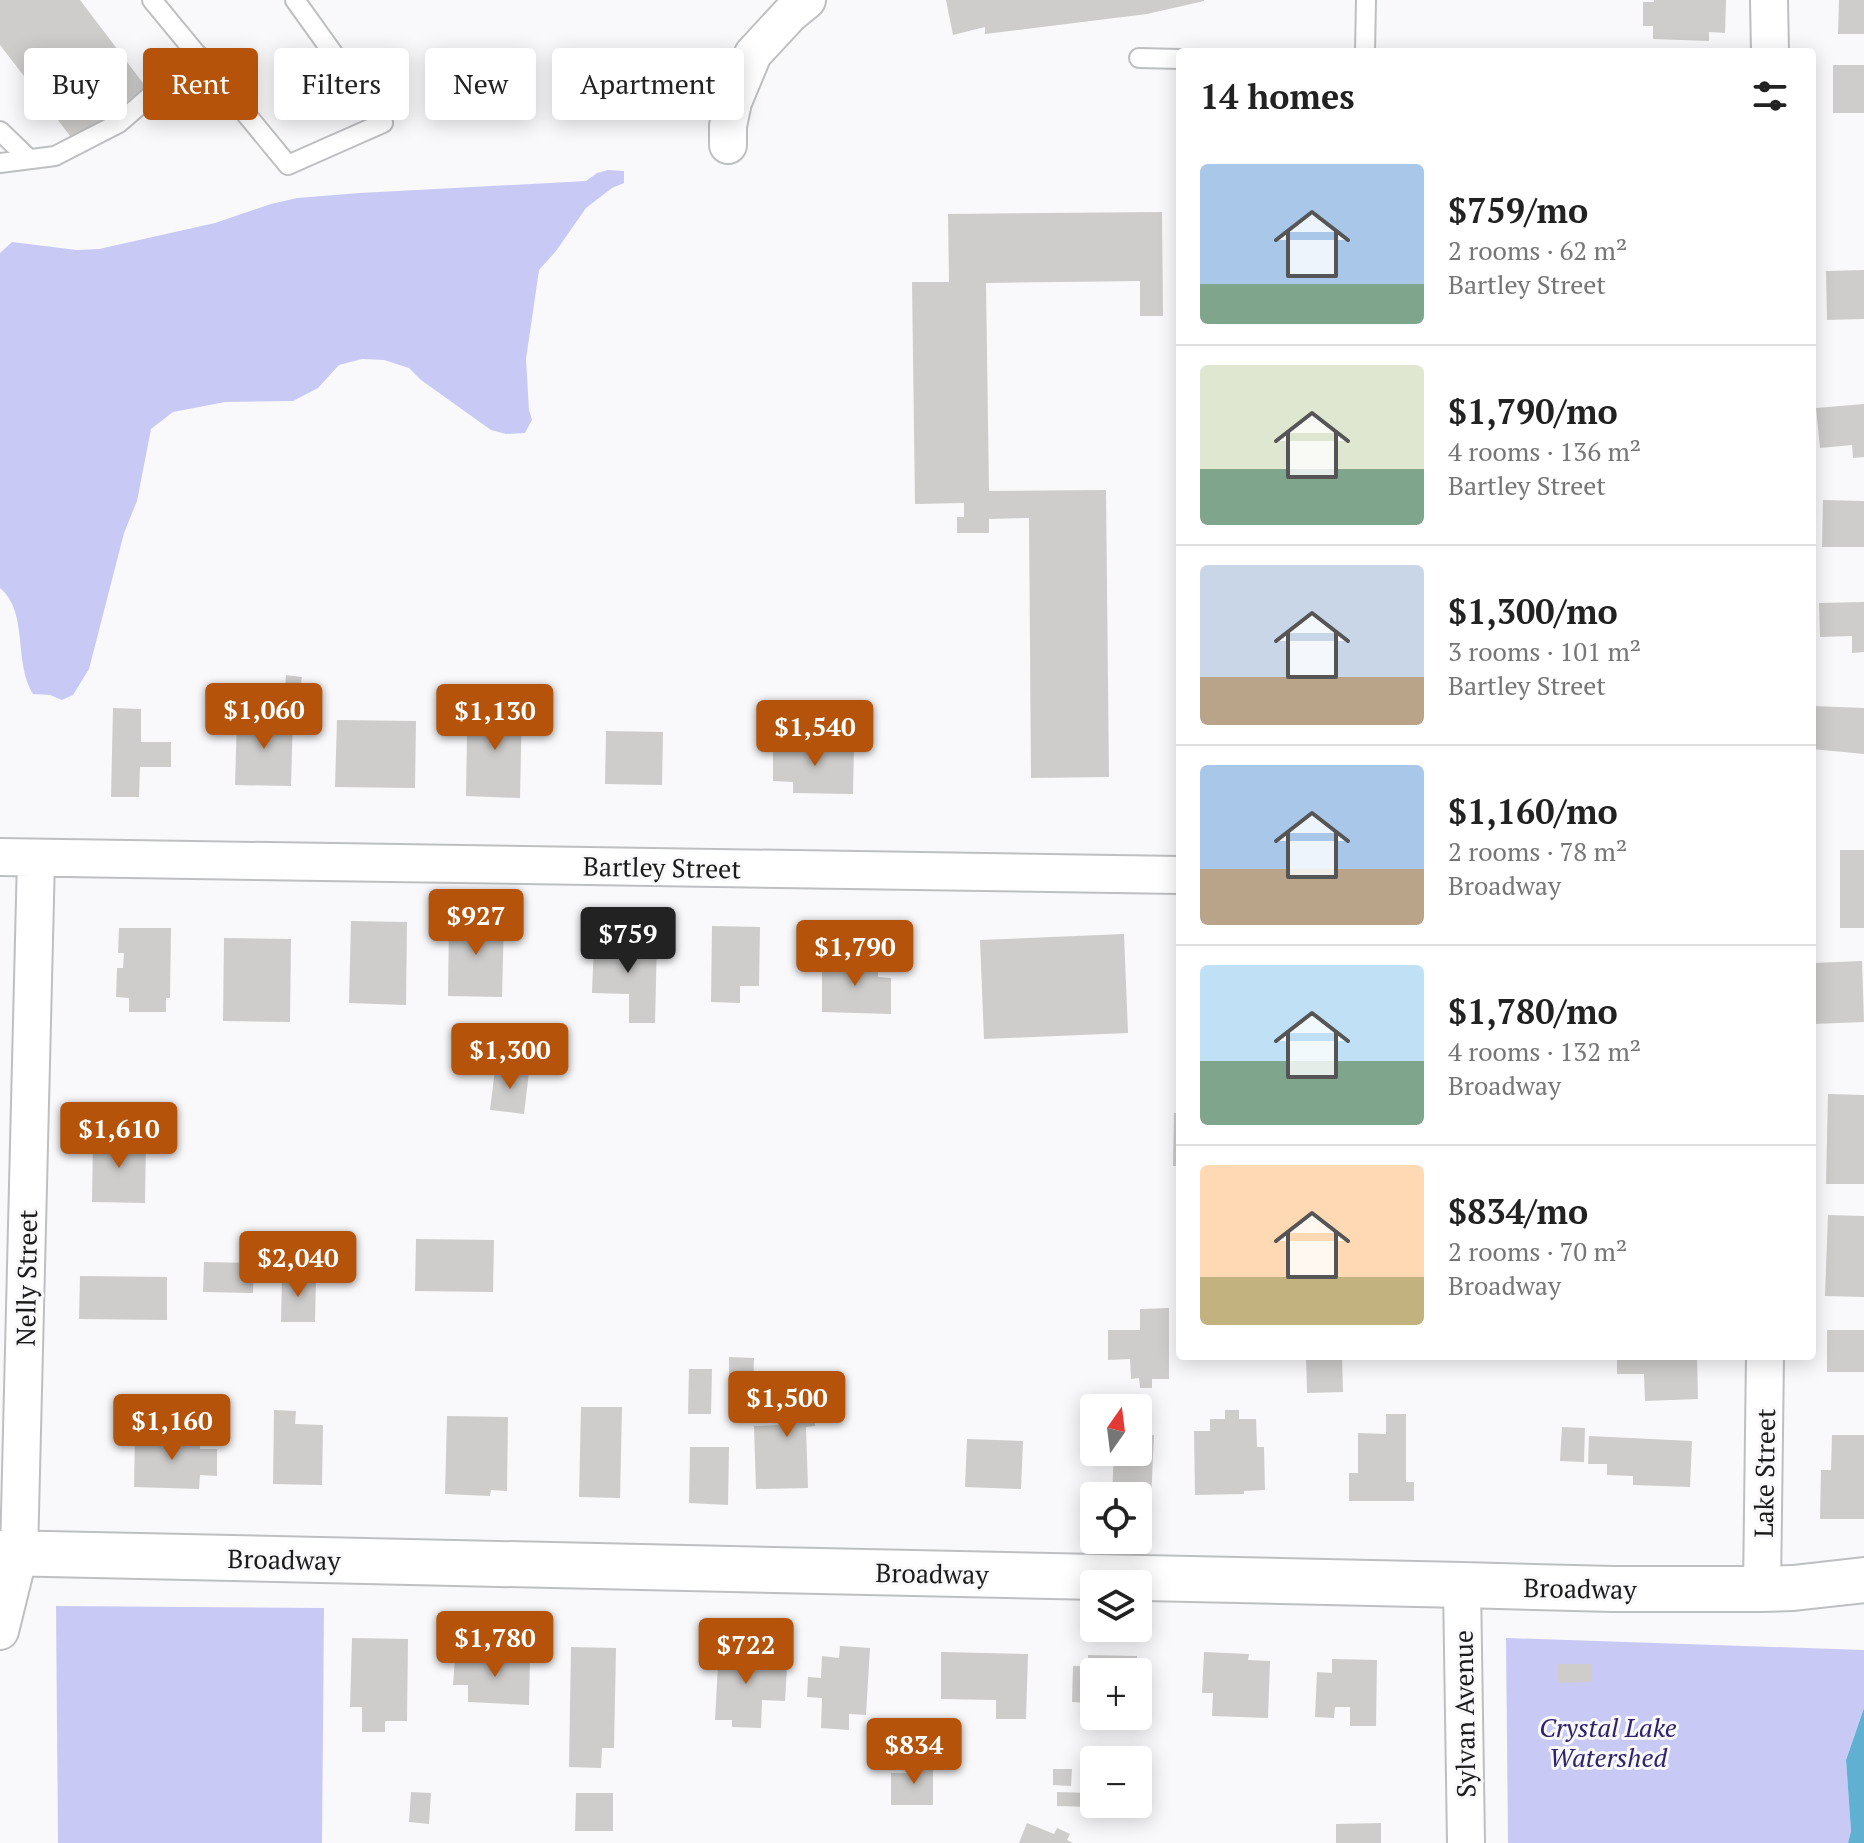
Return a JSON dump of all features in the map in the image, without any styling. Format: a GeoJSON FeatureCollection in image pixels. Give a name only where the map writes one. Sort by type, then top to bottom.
{"type":"FeatureCollection","features":[{"type":"Feature","properties":{"kind":"street"},"geometry":{"type":"LineString","coordinates":[[728,145],[733,102],[753,54],[807,0]]}},
{"type":"Feature","properties":{"kind":"street"},"geometry":{"type":"LineString","coordinates":[[1769,0],[1770,48]]}},
{"type":"Feature","properties":{"kind":"street","name":"Bartley Street"},"geometry":{"type":"LineString","coordinates":[[0,857],[1176,875]]}},
{"type":"Feature","properties":{"kind":"street","name":"Nelly Street"},"geometry":{"type":"LineString","coordinates":[[0,1631],[10,1553],[36,858]]}},
{"type":"Feature","properties":{"kind":"street","name":"Lake Street"},"geometry":{"type":"LineString","coordinates":[[1762,1589],[1765,1360]]}},
{"type":"Feature","properties":{"kind":"street","name":"Broadway"},"geometry":{"type":"LineString","coordinates":[[10,1553],[1613,1589],[1793,1588],[1864,1580]]}},
{"type":"Feature","properties":{"kind":"street","name":"Sylvan Avenue"},"geometry":{"type":"LineString","coordinates":[[1462,1585],[1466,1843]]}},
{"type":"Feature","properties":{"kind":"lane"},"geometry":{"type":"LineString","coordinates":[[152,0],[192,48]]}},
{"type":"Feature","properties":{"kind":"lane"},"geometry":{"type":"LineString","coordinates":[[251,120],[288,165],[383,123],[295,0]]}},
{"type":"Feature","properties":{"kind":"lane"},"geometry":{"type":"LineString","coordinates":[[1365,48],[1366,0]]}},
{"type":"Feature","properties":{"kind":"lane"},"geometry":{"type":"LineString","coordinates":[[1139,58],[1176,59]]}},
{"type":"Feature","properties":{"kind":"lane"},"geometry":{"type":"LineString","coordinates":[[0,163],[55,156],[119,123],[143,102]]}},
{"type":"Feature","properties":{"kind":"lane"},"geometry":{"type":"LineString","coordinates":[[0,131],[29,159]]}},
{"type":"Feature","properties":{"kind":"green space"},"geometry":{"type":"Polygon","coordinates":[[[608,170],[624,171],[624,183],[612,188],[586,208],[539,270],[526,359],[532,420],[525,433],[506,434],[491,430],[409,368],[384,360],[362,359],[339,365],[318,388],[293,401],[225,402],[173,412],[151,429],[137,501],[124,533],[89,669],[73,695],[62,700],[50,695],[33,694],[23,667],[15,610],[0,588],[0,253],[12,242],[77,250],[99,249],[215,223],[297,198],[586,181],[608,170]]]}},
{"type":"Feature","properties":{"kind":"green space"},"geometry":{"type":"Polygon","coordinates":[[[56,1606],[324,1608],[322,1843],[58,1843],[56,1606]]]}},
{"type":"Feature","properties":{"kind":"green space","name":"Crystal Lake Watershed"},"geometry":{"type":"Polygon","coordinates":[[[1506,1638],[1864,1650],[1864,1708],[1846,1760],[1851,1831],[1848,1843],[1508,1843],[1506,1638]]]}},
{"type":"Feature","properties":{"kind":"shaded area"},"geometry":{"type":"Polygon","coordinates":[[[1864,1708],[1864,1843],[1848,1843],[1851,1831],[1846,1760],[1864,1708]]]}},
{"type":"Feature","properties":{"kind":"building"},"geometry":{"type":"Polygon","coordinates":[[[0,0],[80,0],[116,48],[24,48],[24,76],[0,45],[0,0]]]}},
{"type":"Feature","properties":{"kind":"building"},"geometry":{"type":"Polygon","coordinates":[[[946,0],[1204,1],[1147,14],[985,34],[985,27],[953,35],[946,0]]]}},
{"type":"Feature","properties":{"kind":"building"},"geometry":{"type":"Polygon","coordinates":[[[1726,0],[1725,33],[1709,32],[1709,41],[1653,39],[1653,26],[1643,26],[1643,2],[1726,0]]]}},
{"type":"Feature","properties":{"kind":"building"},"geometry":{"type":"Polygon","coordinates":[[[1839,0],[1864,0],[1864,34],[1838,34],[1839,0]]]}},
{"type":"Feature","properties":{"kind":"building"},"geometry":{"type":"Polygon","coordinates":[[[127,62],[143,83],[143,89],[127,101],[127,62]]]}},
{"type":"Feature","properties":{"kind":"building"},"geometry":{"type":"Polygon","coordinates":[[[1833,65],[1864,65],[1864,113],[1833,113],[1833,65]]]}},
{"type":"Feature","properties":{"kind":"building"},"geometry":{"type":"Polygon","coordinates":[[[58,120],[102,120],[74,141],[58,120]]]}},
{"type":"Feature","properties":{"kind":"building"},"geometry":{"type":"Polygon","coordinates":[[[1162,212],[1163,316],[1140,316],[1140,281],[986,283],[989,491],[1106,490],[1109,777],[1031,778],[1029,518],[989,519],[989,533],[957,533],[957,517],[964,517],[964,503],[915,504],[912,282],[949,282],[948,214],[1162,212]]]}},
{"type":"Feature","properties":{"kind":"building"},"geometry":{"type":"Polygon","coordinates":[[[1864,270],[1864,319],[1827,320],[1826,271],[1864,270]]]}},
{"type":"Feature","properties":{"kind":"building"},"geometry":{"type":"Polygon","coordinates":[[[1864,404],[1864,457],[1853,458],[1852,445],[1820,448],[1816,408],[1864,404]]]}},
{"type":"Feature","properties":{"kind":"building"},"geometry":{"type":"Polygon","coordinates":[[[1823,500],[1864,501],[1864,547],[1822,547],[1823,500]]]}},
{"type":"Feature","properties":{"kind":"building"},"geometry":{"type":"Polygon","coordinates":[[[1864,602],[1864,652],[1852,653],[1852,636],[1820,637],[1819,603],[1864,602]]]}},
{"type":"Feature","properties":{"kind":"building"},"geometry":{"type":"Polygon","coordinates":[[[286,675],[302,677],[298,702],[284,700],[286,675]]]}},
{"type":"Feature","properties":{"kind":"building"},"geometry":{"type":"Polygon","coordinates":[[[478,702],[522,703],[520,798],[466,796],[467,734],[477,734],[478,702]]]}},
{"type":"Feature","properties":{"kind":"building"},"geometry":{"type":"Polygon","coordinates":[[[1816,706],[1864,708],[1864,754],[1816,749],[1816,706]]]}},
{"type":"Feature","properties":{"kind":"building"},"geometry":{"type":"Polygon","coordinates":[[[113,708],[141,709],[141,742],[171,742],[171,767],[140,767],[139,797],[111,797],[113,708]]]}},
{"type":"Feature","properties":{"kind":"building"},"geometry":{"type":"Polygon","coordinates":[[[237,716],[293,717],[291,786],[235,785],[237,716]]]}},
{"type":"Feature","properties":{"kind":"building"},"geometry":{"type":"Polygon","coordinates":[[[337,720],[416,721],[415,788],[335,787],[337,720]]]}},
{"type":"Feature","properties":{"kind":"building"},"geometry":{"type":"Polygon","coordinates":[[[606,731],[663,732],[662,785],[605,784],[606,731]]]}},
{"type":"Feature","properties":{"kind":"building"},"geometry":{"type":"Polygon","coordinates":[[[773,745],[854,746],[853,794],[793,793],[793,782],[773,781],[773,745]]]}},
{"type":"Feature","properties":{"kind":"building"},"geometry":{"type":"Polygon","coordinates":[[[1840,850],[1864,850],[1864,928],[1840,928],[1840,850]]]}},
{"type":"Feature","properties":{"kind":"building"},"geometry":{"type":"Polygon","coordinates":[[[449,917],[504,918],[502,997],[448,996],[449,917]]]}},
{"type":"Feature","properties":{"kind":"building"},"geometry":{"type":"Polygon","coordinates":[[[351,921],[407,922],[406,1005],[349,1003],[351,921]]]}},
{"type":"Feature","properties":{"kind":"building"},"geometry":{"type":"Polygon","coordinates":[[[712,926],[760,927],[759,986],[740,986],[740,1003],[711,1002],[712,926]]]}},
{"type":"Feature","properties":{"kind":"building"},"geometry":{"type":"Polygon","coordinates":[[[119,928],[171,928],[170,998],[166,998],[166,1012],[129,1012],[129,998],[116,997],[117,968],[123,968],[124,953],[118,953],[119,928]]]}},
{"type":"Feature","properties":{"kind":"building"},"geometry":{"type":"Polygon","coordinates":[[[1124,934],[1128,1033],[984,1039],[980,940],[1124,934]]]}},
{"type":"Feature","properties":{"kind":"building"},"geometry":{"type":"Polygon","coordinates":[[[224,938],[291,939],[290,1022],[223,1021],[224,938]]]}},
{"type":"Feature","properties":{"kind":"building"},"geometry":{"type":"Polygon","coordinates":[[[627,938],[657,938],[655,1023],[629,1023],[629,994],[592,993],[594,942],[627,942],[627,938]]]}},
{"type":"Feature","properties":{"kind":"building"},"geometry":{"type":"Polygon","coordinates":[[[822,961],[878,962],[878,977],[891,978],[891,1014],[822,1012],[822,961]]]}},
{"type":"Feature","properties":{"kind":"building"},"geometry":{"type":"Polygon","coordinates":[[[1862,961],[1864,1022],[1816,1024],[1816,963],[1862,961]]]}},
{"type":"Feature","properties":{"kind":"building"},"geometry":{"type":"Polygon","coordinates":[[[495,1069],[529,1072],[524,1114],[490,1110],[495,1069]]]}},
{"type":"Feature","properties":{"kind":"building"},"geometry":{"type":"Polygon","coordinates":[[[1828,1094],[1864,1095],[1864,1184],[1826,1184],[1828,1094]]]}},
{"type":"Feature","properties":{"kind":"building"},"geometry":{"type":"Polygon","coordinates":[[[1174,1113],[1176,1113],[1176,1166],[1173,1166],[1174,1113]]]}},
{"type":"Feature","properties":{"kind":"building"},"geometry":{"type":"Polygon","coordinates":[[[93,1137],[146,1138],[145,1203],[92,1202],[93,1137]]]}},
{"type":"Feature","properties":{"kind":"building"},"geometry":{"type":"Polygon","coordinates":[[[1828,1215],[1864,1216],[1864,1297],[1825,1296],[1828,1215]]]}},
{"type":"Feature","properties":{"kind":"building"},"geometry":{"type":"Polygon","coordinates":[[[416,1239],[494,1240],[493,1292],[415,1291],[416,1239]]]}},
{"type":"Feature","properties":{"kind":"building"},"geometry":{"type":"Polygon","coordinates":[[[204,1262],[254,1263],[253,1293],[203,1292],[204,1262]]]}},
{"type":"Feature","properties":{"kind":"building"},"geometry":{"type":"Polygon","coordinates":[[[80,1276],[167,1277],[167,1320],[79,1319],[80,1276]]]}},
{"type":"Feature","properties":{"kind":"building"},"geometry":{"type":"Polygon","coordinates":[[[282,1276],[316,1276],[315,1322],[281,1322],[282,1276]]]}},
{"type":"Feature","properties":{"kind":"building"},"geometry":{"type":"Polygon","coordinates":[[[1169,1308],[1169,1379],[1152,1379],[1152,1388],[1140,1388],[1139,1378],[1131,1379],[1130,1359],[1108,1360],[1108,1330],[1140,1330],[1140,1309],[1169,1308]]]}},
{"type":"Feature","properties":{"kind":"building"},"geometry":{"type":"Polygon","coordinates":[[[1827,1330],[1864,1330],[1864,1372],[1827,1372],[1827,1330]]]}},
{"type":"Feature","properties":{"kind":"building"},"geometry":{"type":"Polygon","coordinates":[[[729,1357],[754,1358],[753,1394],[729,1394],[729,1357]]]}},
{"type":"Feature","properties":{"kind":"building"},"geometry":{"type":"Polygon","coordinates":[[[1306,1360],[1342,1360],[1343,1392],[1307,1393],[1306,1360]]]}},
{"type":"Feature","properties":{"kind":"building"},"geometry":{"type":"Polygon","coordinates":[[[1617,1360],[1697,1360],[1698,1399],[1645,1401],[1644,1374],[1617,1374],[1617,1360]]]}},
{"type":"Feature","properties":{"kind":"building"},"geometry":{"type":"Polygon","coordinates":[[[689,1369],[712,1369],[711,1414],[688,1414],[689,1369]]]}},
{"type":"Feature","properties":{"kind":"building"},"geometry":{"type":"Polygon","coordinates":[[[814,1375],[815,1426],[806,1427],[808,1488],[756,1489],[754,1426],[785,1425],[783,1376],[814,1375]]]}},
{"type":"Feature","properties":{"kind":"building"},"geometry":{"type":"Polygon","coordinates":[[[581,1407],[622,1407],[620,1498],[579,1497],[581,1407]]]}},
{"type":"Feature","properties":{"kind":"building"},"geometry":{"type":"Polygon","coordinates":[[[274,1410],[296,1411],[295,1424],[323,1425],[322,1485],[273,1484],[274,1410]]]}},
{"type":"Feature","properties":{"kind":"building"},"geometry":{"type":"Polygon","coordinates":[[[1225,1410],[1239,1410],[1239,1419],[1256,1419],[1257,1447],[1264,1447],[1265,1490],[1244,1491],[1244,1494],[1195,1495],[1194,1431],[1210,1431],[1210,1419],[1225,1419],[1225,1410]]]}},
{"type":"Feature","properties":{"kind":"building"},"geometry":{"type":"Polygon","coordinates":[[[1386,1414],[1406,1414],[1406,1482],[1414,1482],[1414,1501],[1349,1501],[1349,1473],[1358,1473],[1358,1433],[1386,1434],[1386,1414]]]}},
{"type":"Feature","properties":{"kind":"building"},"geometry":{"type":"Polygon","coordinates":[[[447,1416],[508,1417],[507,1491],[491,1490],[490,1496],[445,1494],[447,1416]]]}},
{"type":"Feature","properties":{"kind":"building"},"geometry":{"type":"Polygon","coordinates":[[[1562,1427],[1585,1428],[1584,1462],[1560,1461],[1562,1427]]]}},
{"type":"Feature","properties":{"kind":"building"},"geometry":{"type":"Polygon","coordinates":[[[135,1435],[200,1436],[200,1449],[217,1449],[217,1476],[200,1475],[199,1489],[134,1487],[135,1435]]]}},
{"type":"Feature","properties":{"kind":"building"},"geometry":{"type":"Polygon","coordinates":[[[1154,1435],[1152,1482],[1113,1482],[1113,1466],[1152,1466],[1154,1435]]]}},
{"type":"Feature","properties":{"kind":"building"},"geometry":{"type":"Polygon","coordinates":[[[1832,1435],[1864,1435],[1864,1519],[1820,1519],[1821,1470],[1831,1470],[1832,1435]]]}},
{"type":"Feature","properties":{"kind":"building"},"geometry":{"type":"Polygon","coordinates":[[[1589,1436],[1692,1441],[1690,1487],[1633,1485],[1633,1476],[1607,1475],[1607,1464],[1588,1464],[1589,1436]]]}},
{"type":"Feature","properties":{"kind":"building"},"geometry":{"type":"Polygon","coordinates":[[[967,1439],[1023,1441],[1021,1489],[965,1487],[967,1439]]]}},
{"type":"Feature","properties":{"kind":"building"},"geometry":{"type":"Polygon","coordinates":[[[690,1447],[729,1447],[728,1505],[689,1503],[690,1447]]]}},
{"type":"Feature","properties":{"kind":"building"},"geometry":{"type":"Polygon","coordinates":[[[352,1638],[408,1639],[407,1721],[385,1721],[385,1732],[362,1732],[362,1707],[350,1707],[352,1638]]]}},
{"type":"Feature","properties":{"kind":"building"},"geometry":{"type":"Polygon","coordinates":[[[719,1646],[763,1648],[763,1665],[787,1667],[785,1701],[762,1700],[761,1728],[732,1727],[732,1720],[715,1720],[719,1646]]]}},
{"type":"Feature","properties":{"kind":"building"},"geometry":{"type":"Polygon","coordinates":[[[840,1646],[870,1648],[866,1715],[849,1714],[849,1730],[821,1728],[822,1698],[807,1697],[808,1677],[821,1678],[822,1656],[839,1658],[840,1646]]]}},
{"type":"Feature","properties":{"kind":"building"},"geometry":{"type":"Polygon","coordinates":[[[571,1647],[616,1648],[614,1748],[602,1748],[601,1768],[569,1767],[571,1647]]]}},
{"type":"Feature","properties":{"kind":"building"},"geometry":{"type":"Polygon","coordinates":[[[941,1652],[1028,1654],[1026,1719],[996,1719],[996,1700],[941,1699],[941,1652]]]}},
{"type":"Feature","properties":{"kind":"building"},"geometry":{"type":"Polygon","coordinates":[[[1204,1652],[1249,1654],[1248,1660],[1270,1661],[1268,1718],[1212,1716],[1213,1693],[1202,1693],[1204,1652]]]}},
{"type":"Feature","properties":{"kind":"building"},"geometry":{"type":"Polygon","coordinates":[[[470,1655],[530,1657],[529,1705],[468,1702],[468,1685],[453,1685],[455,1658],[469,1659],[470,1655]]]}},
{"type":"Feature","properties":{"kind":"building"},"geometry":{"type":"Polygon","coordinates":[[[1088,1655],[1137,1656],[1137,1658],[1088,1658],[1088,1655]]]}},
{"type":"Feature","properties":{"kind":"building"},"geometry":{"type":"Polygon","coordinates":[[[1332,1659],[1377,1660],[1376,1726],[1350,1726],[1350,1707],[1335,1707],[1334,1718],[1315,1717],[1317,1672],[1332,1673],[1332,1659]]]}},
{"type":"Feature","properties":{"kind":"building"},"geometry":{"type":"Polygon","coordinates":[[[1558,1664],[1592,1664],[1592,1682],[1557,1683],[1558,1664]]]}},
{"type":"Feature","properties":{"kind":"building"},"geometry":{"type":"Polygon","coordinates":[[[1073,1666],[1080,1666],[1080,1702],[1072,1702],[1073,1666]]]}},
{"type":"Feature","properties":{"kind":"building"},"geometry":{"type":"Polygon","coordinates":[[[933,1758],[933,1805],[891,1805],[891,1773],[917,1773],[917,1759],[933,1758]]]}},
{"type":"Feature","properties":{"kind":"building"},"geometry":{"type":"Polygon","coordinates":[[[1053,1769],[1072,1769],[1071,1786],[1053,1785],[1053,1769]]]}},
{"type":"Feature","properties":{"kind":"building"},"geometry":{"type":"Polygon","coordinates":[[[411,1792],[431,1793],[429,1824],[409,1822],[411,1792]]]}},
{"type":"Feature","properties":{"kind":"building"},"geometry":{"type":"Polygon","coordinates":[[[1057,1792],[1080,1793],[1080,1807],[1057,1806],[1057,1792]]]}},
{"type":"Feature","properties":{"kind":"building"},"geometry":{"type":"Polygon","coordinates":[[[576,1793],[613,1793],[613,1831],[575,1831],[576,1793]]]}},
{"type":"Feature","properties":{"kind":"building"},"geometry":{"type":"Polygon","coordinates":[[[1027,1823],[1054,1834],[1057,1828],[1070,1834],[1067,1840],[1073,1843],[1019,1843],[1027,1823]]]}},
{"type":"Feature","properties":{"kind":"building"},"geometry":{"type":"Polygon","coordinates":[[[1381,1823],[1381,1843],[1336,1843],[1336,1824],[1381,1823]]]}}]}
